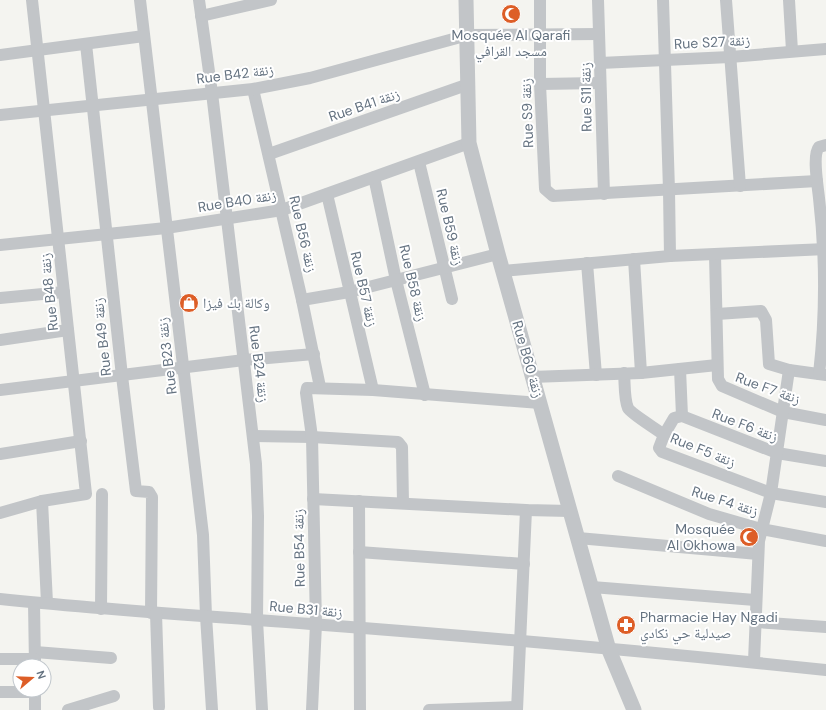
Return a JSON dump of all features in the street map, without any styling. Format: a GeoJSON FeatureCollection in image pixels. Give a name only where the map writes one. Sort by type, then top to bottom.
{"type":"FeatureCollection","features":[{"type":"Feature","properties":{"kind":"street","name":"Rue B48 زنقة"},"geometry":{"type":"LineString","coordinates":[[0,513],[42,501],[86,494],[44,110],[36,50],[32,0]]}},
{"type":"Feature","properties":{"kind":"street","name":"Rue B23 زنقة"},"geometry":{"type":"LineString","coordinates":[[140,0],[204,541],[206,616],[212,710]]}},
{"type":"Feature","properties":{"kind":"street","name":"Rue B24 زنقة"},"geometry":{"type":"LineString","coordinates":[[199,0],[212,93],[258,481],[257,620],[262,710]]}},
{"type":"Feature","properties":{"kind":"street"},"geometry":{"type":"LineString","coordinates":[[202,16],[271,0]]}},
{"type":"Feature","properties":{"kind":"street","name":"Rue B60 زنقة"},"geometry":{"type":"LineString","coordinates":[[466,0],[468,35],[469,143],[498,254],[609,650],[634,710]]}},
{"type":"Feature","properties":{"kind":"street","name":"Rue S9 زنقة"},"geometry":{"type":"LineString","coordinates":[[540,0],[540,84],[545,189],[553,196],[604,194]]}},
{"type":"Feature","properties":{"kind":"street","name":"Rue S11 زنقة"},"geometry":{"type":"LineString","coordinates":[[598,0],[604,194]]}},
{"type":"Feature","properties":{"kind":"street"},"geometry":{"type":"LineString","coordinates":[[663,0],[670,256]]}},
{"type":"Feature","properties":{"kind":"street"},"geometry":{"type":"LineString","coordinates":[[726,0],[740,186]]}},
{"type":"Feature","properties":{"kind":"street"},"geometry":{"type":"LineString","coordinates":[[789,0],[792,51]]}},
{"type":"Feature","properties":{"kind":"street","name":"Rue B42 زنقة"},"geometry":{"type":"LineString","coordinates":[[0,115],[253,89],[310,78],[468,35],[599,34]]}},
{"type":"Feature","properties":{"kind":"street"},"geometry":{"type":"LineString","coordinates":[[0,55],[144,36]]}},
{"type":"Feature","properties":{"kind":"street","name":"Rue B49 زنقة"},"geometry":{"type":"LineString","coordinates":[[86,44],[136,491],[149,492],[152,496],[154,613]]}},
{"type":"Feature","properties":{"kind":"street","name":"Rue S27 زنقة"},"geometry":{"type":"LineString","coordinates":[[600,63],[730,57],[826,49]]}},
{"type":"Feature","properties":{"kind":"street"},"geometry":{"type":"LineString","coordinates":[[540,84],[600,83]]}},
{"type":"Feature","properties":{"kind":"street","name":"Rue B41 زنقة"},"geometry":{"type":"LineString","coordinates":[[269,154],[469,84]]}},
{"type":"Feature","properties":{"kind":"street","name":"Rue B56 زنقة"},"geometry":{"type":"LineString","coordinates":[[253,89],[314,354],[315,387]]}},
{"type":"Feature","properties":{"kind":"street","name":"Rue B40 زنقة"},"geometry":{"type":"LineString","coordinates":[[0,245],[106,232],[166,228],[282,210],[469,143]]}},
{"type":"Feature","properties":{"kind":"street"},"geometry":{"type":"LineString","coordinates":[[718,314],[757,311],[763,313],[766,320],[768,362],[771,366],[789,370],[823,374],[825,331],[825,249],[817,181],[816,151],[818,147],[826,145]]}},
{"type":"Feature","properties":{"kind":"street","name":"Rue B59 زنقة"},"geometry":{"type":"LineString","coordinates":[[419,162],[443,268],[452,299]]}},
{"type":"Feature","properties":{"kind":"street","name":"Rue B58 زنقة"},"geometry":{"type":"LineString","coordinates":[[374,177],[396,280],[425,394]]}},
{"type":"Feature","properties":{"kind":"street"},"geometry":{"type":"LineString","coordinates":[[604,194],[817,181]]}},
{"type":"Feature","properties":{"kind":"street","name":"Rue B57 زنقة"},"geometry":{"type":"LineString","coordinates":[[327,194],[349,292],[374,390]]}},
{"type":"Feature","properties":{"kind":"street"},"geometry":{"type":"LineString","coordinates":[[503,271],[670,256],[825,249]]}},
{"type":"Feature","properties":{"kind":"street"},"geometry":{"type":"LineString","coordinates":[[302,300],[349,292],[498,254]]}},
{"type":"Feature","properties":{"kind":"street"},"geometry":{"type":"LineString","coordinates":[[532,377],[596,375],[717,365],[718,314],[715,255]]}},
{"type":"Feature","properties":{"kind":"street"},"geometry":{"type":"LineString","coordinates":[[634,259],[641,372]]}},
{"type":"Feature","properties":{"kind":"street"},"geometry":{"type":"LineString","coordinates":[[587,263],[596,375]]}},
{"type":"Feature","properties":{"kind":"street"},"geometry":{"type":"LineString","coordinates":[[0,298],[64,292]]}},
{"type":"Feature","properties":{"kind":"street"},"geometry":{"type":"LineString","coordinates":[[0,340],[68,330]]}},
{"type":"Feature","properties":{"kind":"street"},"geometry":{"type":"LineString","coordinates":[[0,390],[244,360],[314,354]]}},
{"type":"Feature","properties":{"kind":"street","name":"Rue F7 زنقة"},"geometry":{"type":"LineString","coordinates":[[717,365],[718,379],[722,386],[783,412],[826,420]]}},
{"type":"Feature","properties":{"kind":"street"},"geometry":{"type":"LineString","coordinates":[[664,435],[674,418],[682,416],[680,369]]}},
{"type":"Feature","properties":{"kind":"street"},"geometry":{"type":"LineString","coordinates":[[754,661],[758,554],[761,529],[771,493],[789,370]]}},
{"type":"Feature","properties":{"kind":"street","name":"Rue F5 زنقة"},"geometry":{"type":"LineString","coordinates":[[624,373],[629,409],[664,435],[659,448],[662,452],[771,493],[826,502]]}},
{"type":"Feature","properties":{"kind":"street"},"geometry":{"type":"LineString","coordinates":[[315,387],[540,403]]}},
{"type":"Feature","properties":{"kind":"street","name":"Rue B54 زنقة"},"geometry":{"type":"LineString","coordinates":[[312,710],[316,624],[312,437],[306,393],[315,387]]}},
{"type":"Feature","properties":{"kind":"street","name":"Rue F6 زنقة"},"geometry":{"type":"LineString","coordinates":[[682,416],[777,453],[826,461]]}},
{"type":"Feature","properties":{"kind":"street"},"geometry":{"type":"LineString","coordinates":[[253,436],[312,437],[400,443],[402,447],[403,504]]}},
{"type":"Feature","properties":{"kind":"street"},"geometry":{"type":"LineString","coordinates":[[0,454],[81,441]]}},
{"type":"Feature","properties":{"kind":"street","name":"Rue F4 زنقة"},"geometry":{"type":"LineString","coordinates":[[618,476],[709,514],[761,529],[826,541]]}},
{"type":"Feature","properties":{"kind":"street"},"geometry":{"type":"LineString","coordinates":[[101,609],[102,494]]}},
{"type":"Feature","properties":{"kind":"street"},"geometry":{"type":"LineString","coordinates":[[313,499],[526,510],[570,510]]}},
{"type":"Feature","properties":{"kind":"street"},"geometry":{"type":"LineString","coordinates":[[42,501],[47,603]]}},
{"type":"Feature","properties":{"kind":"street"},"geometry":{"type":"LineString","coordinates":[[359,501],[360,710]]}},
{"type":"Feature","properties":{"kind":"street"},"geometry":{"type":"LineString","coordinates":[[429,710],[517,709],[526,510]]}},
{"type":"Feature","properties":{"kind":"street"},"geometry":{"type":"LineString","coordinates":[[578,538],[758,554]]}},
{"type":"Feature","properties":{"kind":"street"},"geometry":{"type":"LineString","coordinates":[[359,552],[524,564]]}},
{"type":"Feature","properties":{"kind":"street"},"geometry":{"type":"LineString","coordinates":[[592,587],[756,600]]}},
{"type":"Feature","properties":{"kind":"street","name":"Rue B31 زنقة"},"geometry":{"type":"LineString","coordinates":[[0,599],[101,609],[520,640],[609,650],[754,661],[826,670]]}},
{"type":"Feature","properties":{"kind":"street"},"geometry":{"type":"LineString","coordinates":[[34,603],[35,658]]}},
{"type":"Feature","properties":{"kind":"street"},"geometry":{"type":"LineString","coordinates":[[154,613],[158,707]]}},
{"type":"Feature","properties":{"kind":"street"},"geometry":{"type":"LineString","coordinates":[[756,622],[826,627]]}},
{"type":"Feature","properties":{"kind":"street"},"geometry":{"type":"LineString","coordinates":[[52,659],[111,658]]}},
{"type":"Feature","properties":{"kind":"street"},"geometry":{"type":"LineString","coordinates":[[0,659],[12,659]]}},
{"type":"Feature","properties":{"kind":"street"},"geometry":{"type":"LineString","coordinates":[[0,692],[12,692]]}},
{"type":"Feature","properties":{"kind":"street"},"geometry":{"type":"LineString","coordinates":[[68,710],[114,696]]}},
{"type":"Feature","properties":{"kind":"street"},"geometry":{"type":"LineString","coordinates":[[35,698],[35,710]]}},
{"type":"Feature","properties":{"kind":"place","name":"Mosquée Al Qarafi مسجد القرافي"},"geometry":{"type":"Point","coordinates":[511,14]}},
{"type":"Feature","properties":{"kind":"place","name":"وكالة بك فيزا"},"geometry":{"type":"Point","coordinates":[189,303]}},
{"type":"Feature","properties":{"kind":"place","name":"Mosquée Al Okhowa"},"geometry":{"type":"Point","coordinates":[749,537]}},
{"type":"Feature","properties":{"kind":"place","name":"Pharmacie Hay Ngadi صيدلية حي نكادي"},"geometry":{"type":"Point","coordinates":[626,625]}}]}
